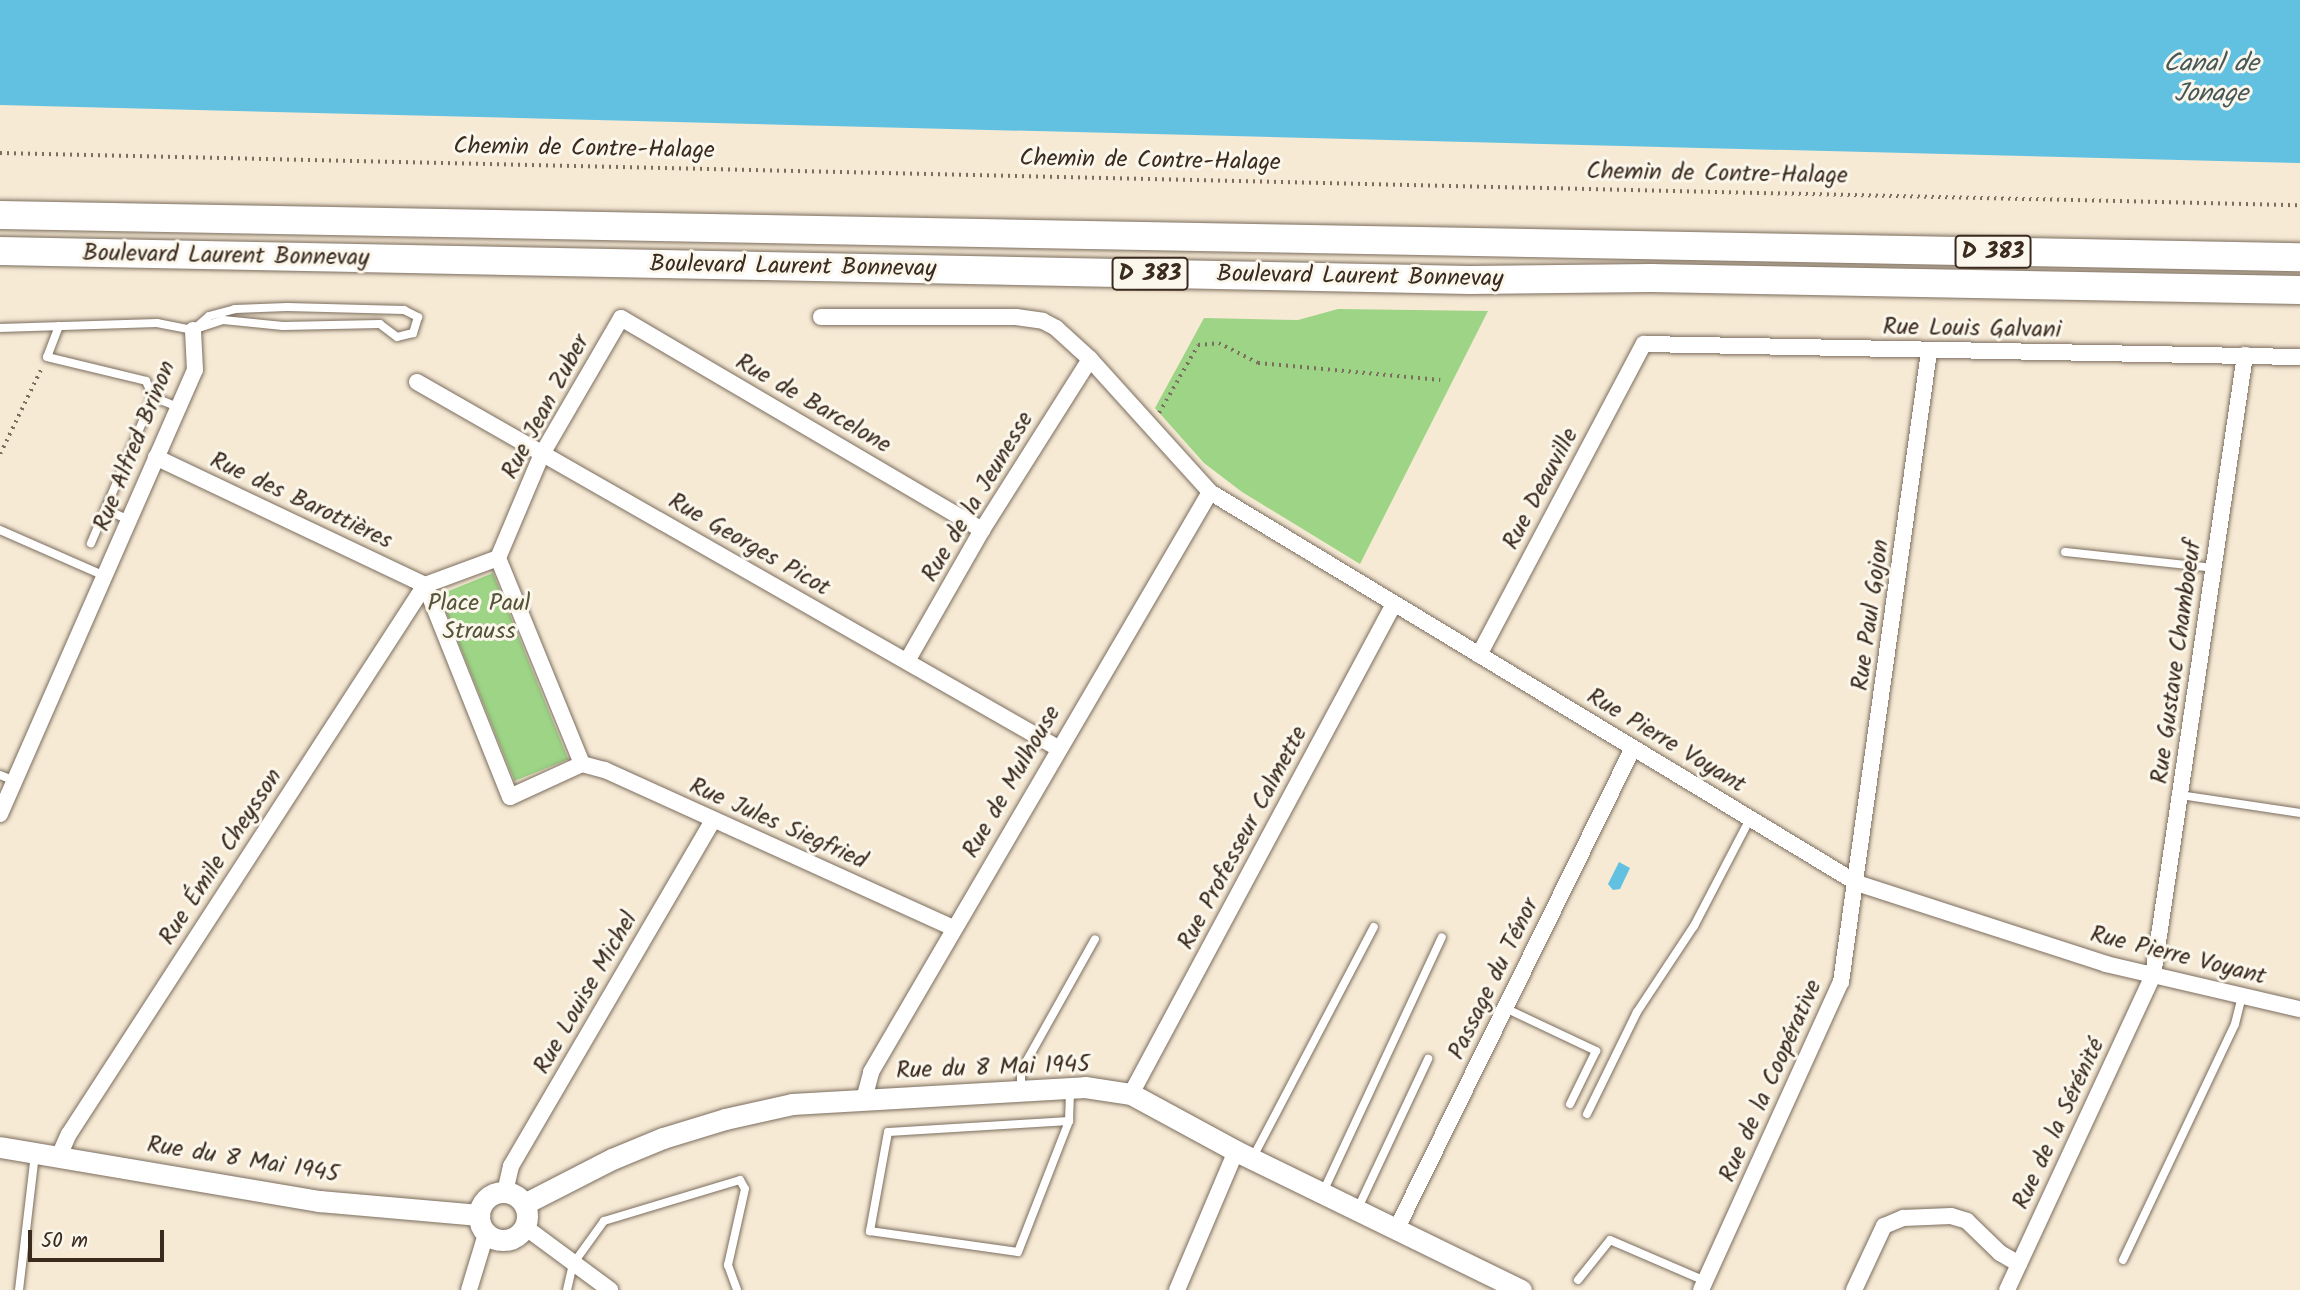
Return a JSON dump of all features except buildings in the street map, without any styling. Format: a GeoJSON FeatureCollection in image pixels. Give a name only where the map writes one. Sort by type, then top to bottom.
{"type":"FeatureCollection","features":[{"type":"Feature","properties":{"kind":"highway","name":"Boulevard Laurent Bonnevay"},"geometry":{"type":"LineString","coordinates":[[0,215],[2300,257]]}},
{"type":"Feature","properties":{"kind":"highway","name":"Boulevard Laurent Bonnevay"},"geometry":{"type":"LineString","coordinates":[[0,251],[1456,279],[1651,278],[2300,290]]}},
{"type":"Feature","properties":{"kind":"street","name":"Rue Pierre Voyant"},"geometry":{"type":"LineString","coordinates":[[821,317],[1029,317],[1056,327],[1090,359],[1210,492],[1857,883],[2106,964],[2300,1009]]}},
{"type":"Feature","properties":{"kind":"street","name":"Rue Jean Zuber"},"geometry":{"type":"LineString","coordinates":[[498,558],[542,454],[621,318]]}},
{"type":"Feature","properties":{"kind":"street","name":"Rue de Barcelone"},"geometry":{"type":"LineString","coordinates":[[621,318],[982,530]]}},
{"type":"Feature","properties":{"kind":"street","name":"Rue Alfred Brinon"},"geometry":{"type":"LineString","coordinates":[[0,814],[7,778],[105,576],[180,408],[195,369],[193,330]]}},
{"type":"Feature","properties":{"kind":"street","name":"Rue Louis Galvani"},"geometry":{"type":"LineString","coordinates":[[1644,344],[1929,352],[2300,357]]}},
{"type":"Feature","properties":{"kind":"street","name":"Rue Deauville"},"geometry":{"type":"LineString","coordinates":[[1479,655],[1644,344]]}},
{"type":"Feature","properties":{"kind":"street","name":"Rue Paul Gojon"},"geometry":{"type":"LineString","coordinates":[[1857,883],[1929,352]]}},
{"type":"Feature","properties":{"kind":"street","name":"Rue Gustave Chamboeuf"},"geometry":{"type":"LineString","coordinates":[[2153,976],[2245,355]]}},
{"type":"Feature","properties":{"kind":"street","name":"Rue de la Jeunesse"},"geometry":{"type":"LineString","coordinates":[[907,661],[982,530],[1090,359]]}},
{"type":"Feature","properties":{"kind":"street","name":"Rue Georges Picot"},"geometry":{"type":"LineString","coordinates":[[417,382],[1058,748]]}},
{"type":"Feature","properties":{"kind":"street","name":"Rue des Barottières"},"geometry":{"type":"LineString","coordinates":[[156,457],[425,585]]}},
{"type":"Feature","properties":{"kind":"street","name":"Rue de Mulhouse"},"geometry":{"type":"LineString","coordinates":[[864,1099],[871,1072],[1210,492]]}},
{"type":"Feature","properties":{"kind":"street"},"geometry":{"type":"LineString","coordinates":[[498,558],[582,764],[510,797],[425,585],[498,558]]}},
{"type":"Feature","properties":{"kind":"street","name":"Rue Émile Cheysson"},"geometry":{"type":"LineString","coordinates":[[59,1156],[76,1122],[425,585]]}},
{"type":"Feature","properties":{"kind":"street","name":"Rue Professeur Calmette"},"geometry":{"type":"LineString","coordinates":[[1131,1094],[1394,604]]}},
{"type":"Feature","properties":{"kind":"street","name":"Passage du Ténor"},"geometry":{"type":"LineString","coordinates":[[1396,1230],[1633,748]]}},
{"type":"Feature","properties":{"kind":"street","name":"Rue Jules Siegfried"},"geometry":{"type":"LineString","coordinates":[[582,764],[605,770],[954,928]]}},
{"type":"Feature","properties":{"kind":"street","name":"Rue Louise Michel"},"geometry":{"type":"LineString","coordinates":[[505,1192],[511,1166],[713,820]]}},
{"type":"Feature","properties":{"kind":"street","name":"Rue de la Coopérative"},"geometry":{"type":"LineString","coordinates":[[1703,1286],[1841,982],[1857,883]]}},
{"type":"Feature","properties":{"kind":"street","name":"Rue de la Sérénité"},"geometry":{"type":"LineString","coordinates":[[2007,1290],[2153,976]]}},
{"type":"Feature","properties":{"kind":"street","name":"Rue du 8 Mai 1945"},"geometry":{"type":"LineString","coordinates":[[524,1205],[612,1159],[713,1122],[792,1104],[1070,1088],[1131,1094],[1244,1155],[1508,1288]]}},
{"type":"Feature","properties":{"kind":"street","name":"Rue du 8 Mai 1945"},"geometry":{"type":"LineString","coordinates":[[0,1147],[319,1201],[483,1225]]}},
{"type":"Feature","properties":{"kind":"street"},"geometry":{"type":"LineString","coordinates":[[1177,1290],[1244,1155]]}},
{"type":"Feature","properties":{"kind":"street"},"geometry":{"type":"LineString","coordinates":[[469,1290],[483,1225],[480,1208],[490,1196],[505,1192],[513,1194],[524,1205],[527,1216],[525,1227],[514,1238],[500,1240],[483,1225]]}},
{"type":"Feature","properties":{"kind":"street"},"geometry":{"type":"LineString","coordinates":[[1854,1290],[1884,1226],[1903,1218],[1951,1216],[1967,1221],[2000,1253],[2019,1264]]}},
{"type":"Feature","properties":{"kind":"street"},"geometry":{"type":"LineString","coordinates":[[525,1227],[610,1290]]}},
{"type":"Feature","properties":{"kind":"lane"},"geometry":{"type":"LineString","coordinates":[[0,328],[157,323],[193,330],[223,320],[283,327],[380,324],[397,337],[413,333],[418,317],[404,310],[287,306],[235,309],[209,316],[193,330]]}},
{"type":"Feature","properties":{"kind":"lane"},"geometry":{"type":"LineString","coordinates":[[59,326],[47,357],[146,381],[153,397],[180,408]]}},
{"type":"Feature","properties":{"kind":"lane"},"geometry":{"type":"LineString","coordinates":[[91,543],[153,397]]}},
{"type":"Feature","properties":{"kind":"lane"},"geometry":{"type":"LineString","coordinates":[[105,509],[129,520]]}},
{"type":"Feature","properties":{"kind":"lane"},"geometry":{"type":"LineString","coordinates":[[0,530],[105,576]]}},
{"type":"Feature","properties":{"kind":"lane"},"geometry":{"type":"LineString","coordinates":[[2065,552],[2214,568]]}},
{"type":"Feature","properties":{"kind":"lane"},"geometry":{"type":"LineString","coordinates":[[2180,795],[2300,813]]}},
{"type":"Feature","properties":{"kind":"lane"},"geometry":{"type":"LineString","coordinates":[[1587,1114],[1637,1012],[1694,926],[1749,819]]}},
{"type":"Feature","properties":{"kind":"lane"},"geometry":{"type":"LineString","coordinates":[[1244,1155],[1374,927]]}},
{"type":"Feature","properties":{"kind":"lane"},"geometry":{"type":"LineString","coordinates":[[1322,1194],[1442,937]]}},
{"type":"Feature","properties":{"kind":"lane"},"geometry":{"type":"LineString","coordinates":[[1021,1091],[1021,1072],[1095,939]]}},
{"type":"Feature","properties":{"kind":"lane"},"geometry":{"type":"LineString","coordinates":[[2123,1260],[2235,1024],[2242,996]]}},
{"type":"Feature","properties":{"kind":"lane"},"geometry":{"type":"LineString","coordinates":[[1505,1008],[1596,1051],[1570,1104]]}},
{"type":"Feature","properties":{"kind":"lane"},"geometry":{"type":"LineString","coordinates":[[1357,1211],[1429,1059]]}},
{"type":"Feature","properties":{"kind":"lane"},"geometry":{"type":"LineString","coordinates":[[1069,1121],[888,1132],[870,1231],[1018,1252],[1069,1121],[1070,1088]]}},
{"type":"Feature","properties":{"kind":"lane"},"geometry":{"type":"LineString","coordinates":[[19,1290],[35,1153]]}},
{"type":"Feature","properties":{"kind":"lane"},"geometry":{"type":"LineString","coordinates":[[566,1290],[573,1264],[604,1221],[740,1180],[745,1189],[728,1265],[737,1290]]}},
{"type":"Feature","properties":{"kind":"lane"},"geometry":{"type":"LineString","coordinates":[[1578,1280],[1610,1240],[1703,1286]]}},
{"type":"Feature","properties":{"kind":"path","name":"Chemin de Contre-Halage"},"geometry":{"type":"LineString","coordinates":[[0,153],[2300,205]]}},
{"type":"Feature","properties":{"kind":"path"},"geometry":{"type":"LineString","coordinates":[[1151,427],[1198,345],[1219,343],[1258,363],[1440,380]]}},
{"type":"Feature","properties":{"kind":"path"},"geometry":{"type":"LineString","coordinates":[[0,454],[47,357]]}},
{"type":"Feature","properties":{"kind":"green space"},"geometry":{"type":"Polygon","coordinates":[[[1338,309],[1488,311],[1360,564],[1242,492],[1204,463],[1155,408],[1204,318],[1298,320],[1338,309]]]}},
{"type":"Feature","properties":{"kind":"green space","name":"Place Paul Strauss"},"geometry":{"type":"Polygon","coordinates":[[[493,573],[568,759],[515,781],[439,595],[493,573]]]}},
{"type":"Feature","properties":{"kind":"water","name":"Canal de Jonage"},"geometry":{"type":"Polygon","coordinates":[[[0,0],[2300,0],[2300,163],[0,105],[0,0]]]}},
{"type":"Feature","properties":{"kind":"water"},"geometry":{"type":"Polygon","coordinates":[[[1619,862],[1630,868],[1620,889],[1613,890],[1608,884],[1619,862]]]}}]}
